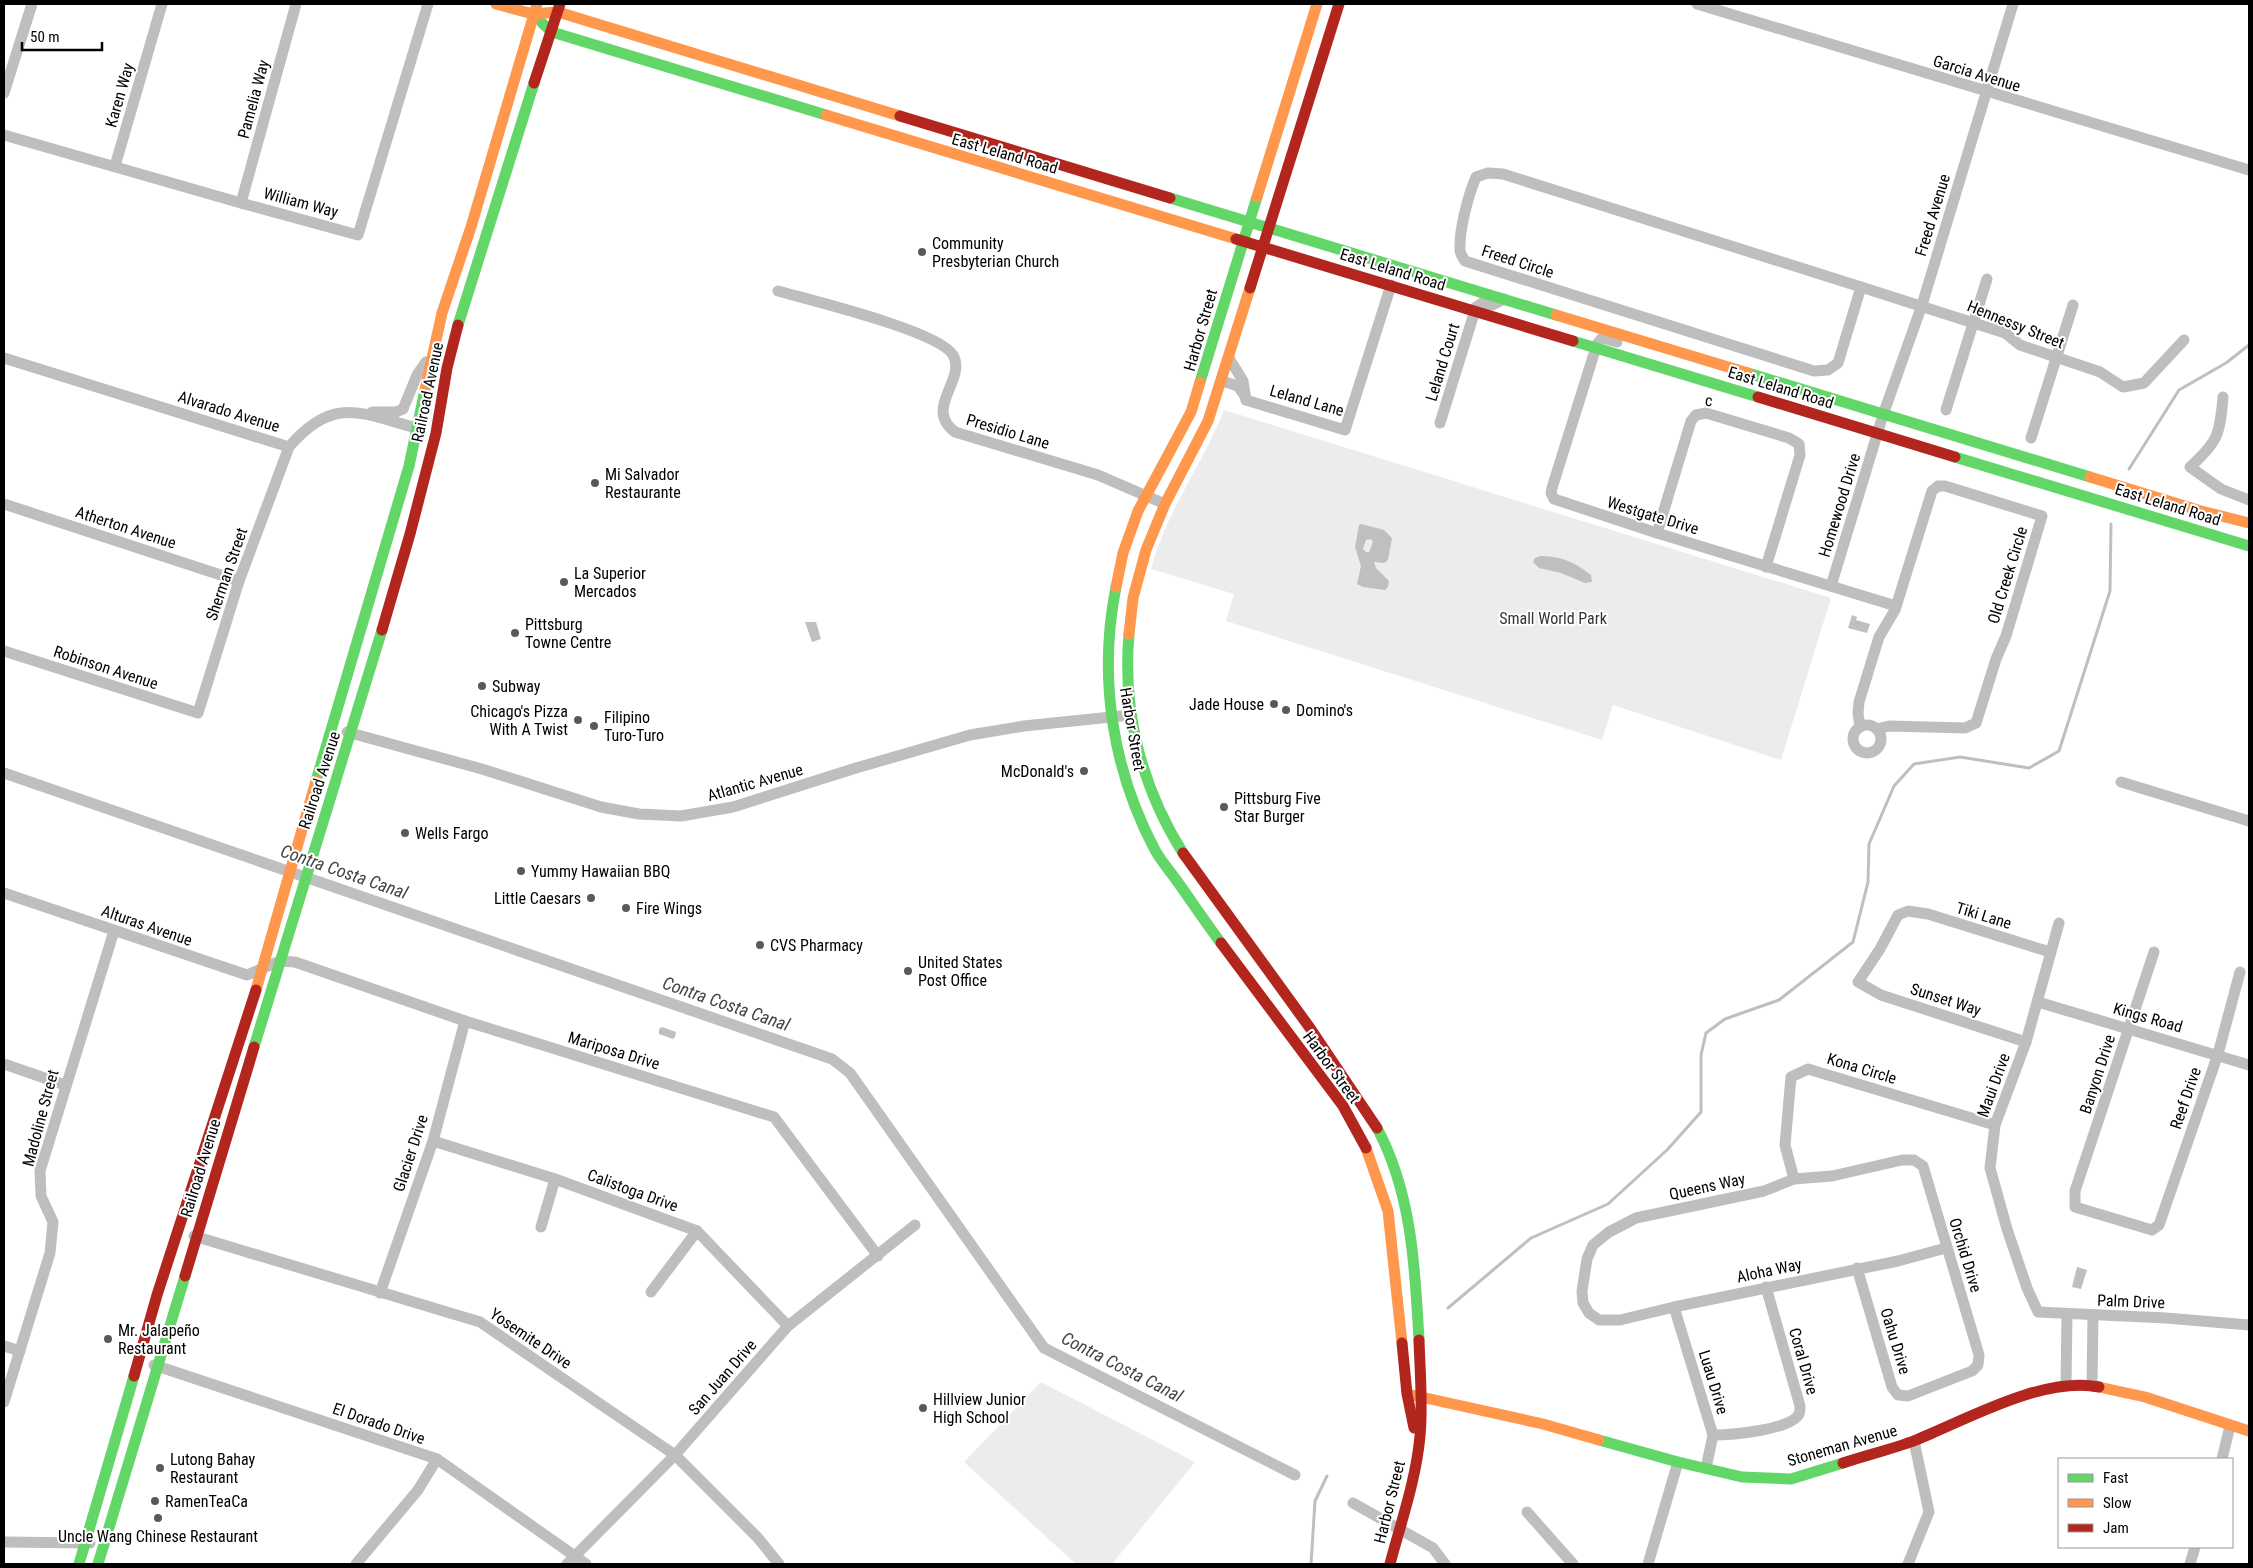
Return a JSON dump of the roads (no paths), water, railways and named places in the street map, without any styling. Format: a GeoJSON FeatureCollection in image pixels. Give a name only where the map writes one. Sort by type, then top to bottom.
{"type":"FeatureCollection","features":[{"type":"Feature","properties":{"kind":"main road"},"geometry":{"type":"LineString","coordinates":[[496,4],[535,9],[559,8]]}},
{"type":"Feature","properties":{"kind":"main road","name":"Harbor Street"},"geometry":{"type":"LineString","coordinates":[[1317,4],[1191,412],[1146,495],[1123,553],[1110,609],[1108,675],[1111,716],[1120,762],[1148,836],[1174,877],[1343,1106],[1370,1155],[1388,1211],[1407,1394],[1419,1447]]}},
{"type":"Feature","properties":{"kind":"main road","name":"Harbor Street"},"geometry":{"type":"LineString","coordinates":[[1339,4],[1271,228],[1203,435],[1165,504],[1146,548],[1133,599],[1128,651],[1131,714],[1141,763],[1152,795],[1167,828],[1190,866],[1322,1044],[1355,1093],[1385,1144],[1406,1208],[1416,1291],[1421,1398],[1419,1447],[1390,1564]]}},
{"type":"Feature","properties":{"kind":"main road","name":"East Leland Road"},"geometry":{"type":"LineString","coordinates":[[559,8],[1632,339],[2249,524]]}},
{"type":"Feature","properties":{"kind":"main road","name":"Railroad Avenue"},"geometry":{"type":"LineString","coordinates":[[98,1564],[312,854],[351,734],[410,534],[436,433],[450,353],[515,138],[559,8]]}},
{"type":"Feature","properties":{"kind":"main road","name":"East Leland Road"},"geometry":{"type":"LineString","coordinates":[[535,9],[552,32],[2249,546]]}},
{"type":"Feature","properties":{"kind":"main road","name":"Railroad Avenue"},"geometry":{"type":"LineString","coordinates":[[79,1564],[138,1360],[263,969],[295,852],[409,466],[442,313],[471,227],[535,9]]}},
{"type":"Feature","properties":{"kind":"main road"},"geometry":{"type":"LineString","coordinates":[[1174,877],[1190,866]]}},
{"type":"Feature","properties":{"kind":"main road","name":"Stoneman Avenue"},"geometry":{"type":"LineString","coordinates":[[1407,1394],[1543,1424],[1678,1462],[1742,1477],[1791,1479],[1914,1441],[2021,1396],[2066,1386],[2092,1386],[2145,1397],[2249,1431]]}},
{"type":"Feature","properties":{"kind":"street"},"geometry":{"type":"LineString","coordinates":[[4,94],[32,4]]}},
{"type":"Feature","properties":{"kind":"street","name":"Karen Way"},"geometry":{"type":"LineString","coordinates":[[115,166],[162,4]]}},
{"type":"Feature","properties":{"kind":"street","name":"Pamelia Way"},"geometry":{"type":"LineString","coordinates":[[241,203],[296,4]]}},
{"type":"Feature","properties":{"kind":"street","name":"William Way"},"geometry":{"type":"LineString","coordinates":[[4,135],[241,203],[358,234],[428,4]]}},
{"type":"Feature","properties":{"kind":"street","name":"Garcia Avenue"},"geometry":{"type":"LineString","coordinates":[[1696,4],[2249,170]]}},
{"type":"Feature","properties":{"kind":"street","name":"Freed Avenue"},"geometry":{"type":"LineString","coordinates":[[1878,433],[1922,306],[2013,4]]}},
{"type":"Feature","properties":{"kind":"street","name":"Freed Circle"},"geometry":{"type":"LineString","coordinates":[[1861,287],[1838,363],[1828,370],[1814,371],[1465,261],[1460,252],[1461,237],[1471,189],[1476,177],[1488,173],[1503,174],[1922,306]]}},
{"type":"Feature","properties":{"kind":"street"},"geometry":{"type":"LineString","coordinates":[[1946,410],[1987,279]]}},
{"type":"Feature","properties":{"kind":"street","name":"Leland Lane"},"geometry":{"type":"LineString","coordinates":[[1229,358],[1243,381],[1246,400],[1345,430],[1391,286]]}},
{"type":"Feature","properties":{"kind":"street","name":"Presidio Lane"},"geometry":{"type":"LineString","coordinates":[[778,291],[913,331],[943,345],[951,353],[955,362],[943,408],[943,417],[947,425],[955,432],[1098,475],[1165,504]]}},
{"type":"Feature","properties":{"kind":"street"},"geometry":{"type":"LineString","coordinates":[[1475,311],[1480,303],[1492,305],[1504,299]]}},
{"type":"Feature","properties":{"kind":"street"},"geometry":{"type":"LineString","coordinates":[[2031,438],[2073,305]]}},
{"type":"Feature","properties":{"kind":"street","name":"Hennessy Street"},"geometry":{"type":"LineString","coordinates":[[1922,306],[2006,333],[2020,345],[2100,372],[2123,388],[2144,383],[2184,340]]}},
{"type":"Feature","properties":{"kind":"street","name":"Leland Court"},"geometry":{"type":"LineString","coordinates":[[1440,423],[1475,311]]}},
{"type":"Feature","properties":{"kind":"street"},"geometry":{"type":"LineString","coordinates":[[1595,348],[1602,338],[1624,343],[1632,339]]}},
{"type":"Feature","properties":{"kind":"street","name":"Westgate Drive"},"geometry":{"type":"LineString","coordinates":[[1595,348],[1552,488],[1552,498],[1567,505],[1896,606]]}},
{"type":"Feature","properties":{"kind":"street"},"geometry":{"type":"LineString","coordinates":[[356,412],[396,412],[403,409],[417,375],[434,350]]}},
{"type":"Feature","properties":{"kind":"street","name":"Alvarado Avenue"},"geometry":{"type":"LineString","coordinates":[[4,358],[289,447],[303,430],[317,420],[333,414],[356,412],[436,433]]}},
{"type":"Feature","properties":{"kind":"street"},"geometry":{"type":"LineString","coordinates":[[1222,381],[1238,386],[1244,392],[1246,400]]}},
{"type":"Feature","properties":{"kind":"street"},"geometry":{"type":"LineString","coordinates":[[2223,397],[2218,435],[2208,450],[2190,467],[2221,489],[2249,500]]}},
{"type":"Feature","properties":{"kind":"street","name":"c"},"geometry":{"type":"LineString","coordinates":[[1657,533],[1691,421],[1698,413],[1706,413],[1789,438],[1798,444],[1800,455],[1766,567]]}},
{"type":"Feature","properties":{"kind":"street","name":"Homewood Drive"},"geometry":{"type":"LineString","coordinates":[[1831,586],[1878,433]]}},
{"type":"Feature","properties":{"kind":"street","name":"Sherman Street"},"geometry":{"type":"LineString","coordinates":[[198,713],[239,581],[289,447]]}},
{"type":"Feature","properties":{"kind":"street","name":"Old Creek Circle"},"geometry":{"type":"LineString","coordinates":[[1860,727],[1859,702],[1879,637],[1896,606],[1930,494],[1936,488],[1945,486],[2042,516],[2006,636],[1996,660],[1976,723],[1965,728],[1889,726],[1877,729]]}},
{"type":"Feature","properties":{"kind":"street","name":"Atherton Avenue"},"geometry":{"type":"LineString","coordinates":[[4,504],[239,581]]}},
{"type":"Feature","properties":{"kind":"street","name":"Robinson Avenue"},"geometry":{"type":"LineString","coordinates":[[4,652],[198,713]]}},
{"type":"Feature","properties":{"kind":"street","name":"Atlantic Avenue"},"geometry":{"type":"LineString","coordinates":[[332,728],[482,769],[602,807],[627,812],[671,816],[691,815],[733,808],[856,768],[970,735],[1024,726],[1131,714]]}},
{"type":"Feature","properties":{"kind":"street"},"geometry":{"type":"LineString","coordinates":[[1869,725],[1877,729],[1881,738],[1878,746],[1872,751],[1863,752],[1856,747],[1853,738],[1860,727],[1869,725]]}},
{"type":"Feature","properties":{"kind":"street"},"geometry":{"type":"LineString","coordinates":[[2121,782],[2249,822]]}},
{"type":"Feature","properties":{"kind":"street","name":"Alturas Avenue"},"geometry":{"type":"LineString","coordinates":[[4,893],[247,975],[280,961]]}},
{"type":"Feature","properties":{"kind":"street","name":"Tiki Lane"},"geometry":{"type":"LineString","coordinates":[[1858,982],[1880,949],[1898,915],[1908,911],[1928,914],[2050,952]]}},
{"type":"Feature","properties":{"kind":"street","name":"Maui Drive"},"geometry":{"type":"LineString","coordinates":[[2027,1288],[2007,1229],[1990,1168],[1995,1125],[2026,1042],[2059,923]]}},
{"type":"Feature","properties":{"kind":"street","name":"Madoline Street"},"geometry":{"type":"LineString","coordinates":[[4,1402],[50,1253],[52,1222],[41,1196],[40,1171],[114,931]]}},
{"type":"Feature","properties":{"kind":"street","name":"Banyon Drive"},"geometry":{"type":"LineString","coordinates":[[2152,1230],[2075,1206],[2075,1192],[2154,952]]}},
{"type":"Feature","properties":{"kind":"street","name":"Mariposa Drive"},"geometry":{"type":"LineString","coordinates":[[280,961],[295,962],[465,1021],[774,1117],[878,1256]]}},
{"type":"Feature","properties":{"kind":"street","name":"Reef Drive"},"geometry":{"type":"LineString","coordinates":[[2152,1230],[2160,1225],[2218,1054],[2240,972]]}},
{"type":"Feature","properties":{"kind":"street","name":"Sunset Way"},"geometry":{"type":"LineString","coordinates":[[1858,982],[1882,995],[2026,1042]]}},
{"type":"Feature","properties":{"kind":"street","name":"Kings Road"},"geometry":{"type":"LineString","coordinates":[[2038,1002],[2249,1064]]}},
{"type":"Feature","properties":{"kind":"street","name":"Glacier Drive"},"geometry":{"type":"LineString","coordinates":[[380,1293],[433,1140],[465,1021]]}},
{"type":"Feature","properties":{"kind":"street"},"geometry":{"type":"LineString","coordinates":[[4,1064],[65,1085]]}},
{"type":"Feature","properties":{"kind":"street","name":"Kona Circle"},"geometry":{"type":"LineString","coordinates":[[1794,1179],[1785,1145],[1791,1077],[1808,1069],[1995,1125]]}},
{"type":"Feature","properties":{"kind":"street","name":"Calistoga Drive"},"geometry":{"type":"LineString","coordinates":[[433,1140],[555,1179],[697,1230],[788,1326]]}},
{"type":"Feature","properties":{"kind":"street","name":"Queens Way"},"geometry":{"type":"LineString","coordinates":[[1599,1320],[1590,1313],[1583,1303],[1582,1291],[1587,1259],[1593,1245],[1609,1232],[1636,1218],[1764,1191],[1794,1179],[1832,1176],[1902,1160],[1914,1160]]}},
{"type":"Feature","properties":{"kind":"street","name":"Orchid Drive"},"geometry":{"type":"LineString","coordinates":[[1914,1160],[1923,1166],[1946,1248],[1960,1287],[1978,1355],[1978,1365]]}},
{"type":"Feature","properties":{"kind":"street"},"geometry":{"type":"LineString","coordinates":[[541,1227],[555,1179]]}},
{"type":"Feature","properties":{"kind":"street","name":"San Juan Drive"},"geometry":{"type":"LineString","coordinates":[[567,1564],[675,1455],[788,1326],[915,1225]]}},
{"type":"Feature","properties":{"kind":"street"},"geometry":{"type":"LineString","coordinates":[[651,1292],[697,1230]]}},
{"type":"Feature","properties":{"kind":"street","name":"Yosemite Drive"},"geometry":{"type":"LineString","coordinates":[[178,1231],[480,1322],[675,1455],[758,1538],[779,1564]]}},
{"type":"Feature","properties":{"kind":"street","name":"Aloha Way"},"geometry":{"type":"LineString","coordinates":[[1599,1320],[1620,1320],[1766,1287],[1898,1261],[1946,1248]]}},
{"type":"Feature","properties":{"kind":"street","name":"Oahu Drive"},"geometry":{"type":"LineString","coordinates":[[1857,1268],[1892,1387],[1898,1395],[1908,1396],[1972,1370],[1978,1365]]}},
{"type":"Feature","properties":{"kind":"street","name":"Coral Drive"},"geometry":{"type":"LineString","coordinates":[[1713,1435],[1749,1433],[1790,1422],[1799,1415],[1800,1406],[1766,1287]]}},
{"type":"Feature","properties":{"kind":"street","name":"Palm Drive"},"geometry":{"type":"LineString","coordinates":[[2027,1288],[2038,1312],[2166,1318],[2249,1325]]}},
{"type":"Feature","properties":{"kind":"street","name":"Luau Drive"},"geometry":{"type":"LineString","coordinates":[[1674,1307],[1713,1435],[1706,1468]]}},
{"type":"Feature","properties":{"kind":"street"},"geometry":{"type":"LineString","coordinates":[[2066,1314],[2066,1386]]}},
{"type":"Feature","properties":{"kind":"street"},"geometry":{"type":"LineString","coordinates":[[2092,1386],[2093,1315]]}},
{"type":"Feature","properties":{"kind":"street"},"geometry":{"type":"LineString","coordinates":[[4,1346],[20,1351]]}},
{"type":"Feature","properties":{"kind":"street","name":"El Dorado Drive"},"geometry":{"type":"LineString","coordinates":[[138,1360],[438,1459],[586,1564]]}},
{"type":"Feature","properties":{"kind":"street"},"geometry":{"type":"LineString","coordinates":[[2222,1458],[2230,1426]]}},
{"type":"Feature","properties":{"kind":"street"},"geometry":{"type":"LineString","coordinates":[[1908,1564],[1928,1512],[1914,1441]]}},
{"type":"Feature","properties":{"kind":"street"},"geometry":{"type":"LineString","coordinates":[[356,1564],[418,1490],[438,1459]]}},
{"type":"Feature","properties":{"kind":"street"},"geometry":{"type":"LineString","coordinates":[[1648,1564],[1678,1462]]}},
{"type":"Feature","properties":{"kind":"street"},"geometry":{"type":"LineString","coordinates":[[1527,1512],[1573,1564]]}},
{"type":"Feature","properties":{"kind":"street"},"geometry":{"type":"LineString","coordinates":[[4,1542],[85,1543],[104,1546]]}},
{"type":"Feature","properties":{"kind":"street"},"geometry":{"type":"LineString","coordinates":[[2190,1564],[2195,1548]]}},
{"type":"Feature","properties":{"kind":"waterway"},"geometry":{"type":"LineString","coordinates":[[2129,469],[2179,390],[2226,363],[2249,345]]}},
{"type":"Feature","properties":{"kind":"waterway"},"geometry":{"type":"LineString","coordinates":[[1448,1308],[1531,1238],[1608,1204],[1667,1150],[1701,1112],[1701,1055],[1706,1033],[1725,1019],[1779,1000],[1853,942],[1868,882],[1869,844],[1894,786],[1914,764],[1960,757],[2029,768],[2059,751],[2110,591],[2111,524]]}},
{"type":"Feature","properties":{"kind":"waterway","name":"Contra Costa Canal"},"geometry":{"type":"LineString","coordinates":[[4,773],[832,1059],[850,1073],[1044,1348],[1295,1475]]}},
{"type":"Feature","properties":{"kind":"waterway"},"geometry":{"type":"LineString","coordinates":[[1311,1564],[1315,1501],[1327,1476]]}},
{"type":"Feature","properties":{"kind":"waterway","name":"Contra Costa Canal"},"geometry":{"type":"LineString","coordinates":[[1353,1503],[1433,1548],[1445,1564]]}},
{"type":"Feature","properties":{"kind":"place","name":"Community Presbyterian Church"},"geometry":{"type":"Point","coordinates":[922,252]}},
{"type":"Feature","properties":{"kind":"place","name":"Mi Salvador Restaurante"},"geometry":{"type":"Point","coordinates":[595,483]}},
{"type":"Feature","properties":{"kind":"place","name":"La Superior Mercados"},"geometry":{"type":"Point","coordinates":[564,582]}},
{"type":"Feature","properties":{"kind":"place","name":"Pittsburg Towne Centre"},"geometry":{"type":"Point","coordinates":[515,633]}},
{"type":"Feature","properties":{"kind":"place","name":"Subway"},"geometry":{"type":"Point","coordinates":[482,686]}},
{"type":"Feature","properties":{"kind":"place","name":"Jade House"},"geometry":{"type":"Point","coordinates":[1274,704]}},
{"type":"Feature","properties":{"kind":"place","name":"Domino's"},"geometry":{"type":"Point","coordinates":[1286,710]}},
{"type":"Feature","properties":{"kind":"place","name":"Chicago's Pizza With A Twist"},"geometry":{"type":"Point","coordinates":[578,720]}},
{"type":"Feature","properties":{"kind":"place","name":"Filipino Turo-Turo"},"geometry":{"type":"Point","coordinates":[594,726]}},
{"type":"Feature","properties":{"kind":"place","name":"McDonald's"},"geometry":{"type":"Point","coordinates":[1084,771]}},
{"type":"Feature","properties":{"kind":"place","name":"Pittsburg Five Star Burger"},"geometry":{"type":"Point","coordinates":[1224,807]}},
{"type":"Feature","properties":{"kind":"place","name":"Wells Fargo"},"geometry":{"type":"Point","coordinates":[405,833]}},
{"type":"Feature","properties":{"kind":"place","name":"Yummy Hawaiian BBQ"},"geometry":{"type":"Point","coordinates":[521,871]}},
{"type":"Feature","properties":{"kind":"place","name":"Little Caesars"},"geometry":{"type":"Point","coordinates":[591,898]}},
{"type":"Feature","properties":{"kind":"place","name":"Fire Wings"},"geometry":{"type":"Point","coordinates":[626,908]}},
{"type":"Feature","properties":{"kind":"place","name":"CVS Pharmacy"},"geometry":{"type":"Point","coordinates":[760,945]}},
{"type":"Feature","properties":{"kind":"place","name":"United States Post Office"},"geometry":{"type":"Point","coordinates":[908,971]}},
{"type":"Feature","properties":{"kind":"place","name":"Mr. Jalapeño Restaurant"},"geometry":{"type":"Point","coordinates":[108,1339]}},
{"type":"Feature","properties":{"kind":"place","name":"Hillview Junior High School"},"geometry":{"type":"Point","coordinates":[923,1408]}},
{"type":"Feature","properties":{"kind":"place","name":"Lutong Bahay Restaurant"},"geometry":{"type":"Point","coordinates":[160,1468]}},
{"type":"Feature","properties":{"kind":"place","name":"RamenTeaCa"},"geometry":{"type":"Point","coordinates":[155,1501]}},
{"type":"Feature","properties":{"kind":"place","name":"Uncle Wang Chinese Restaurant"},"geometry":{"type":"Point","coordinates":[158,1518]}},
{"type":"Feature","properties":{"kind":"park label","name":"Small World Park"},"geometry":{"type":"Point","coordinates":[1553,618]}}]}
